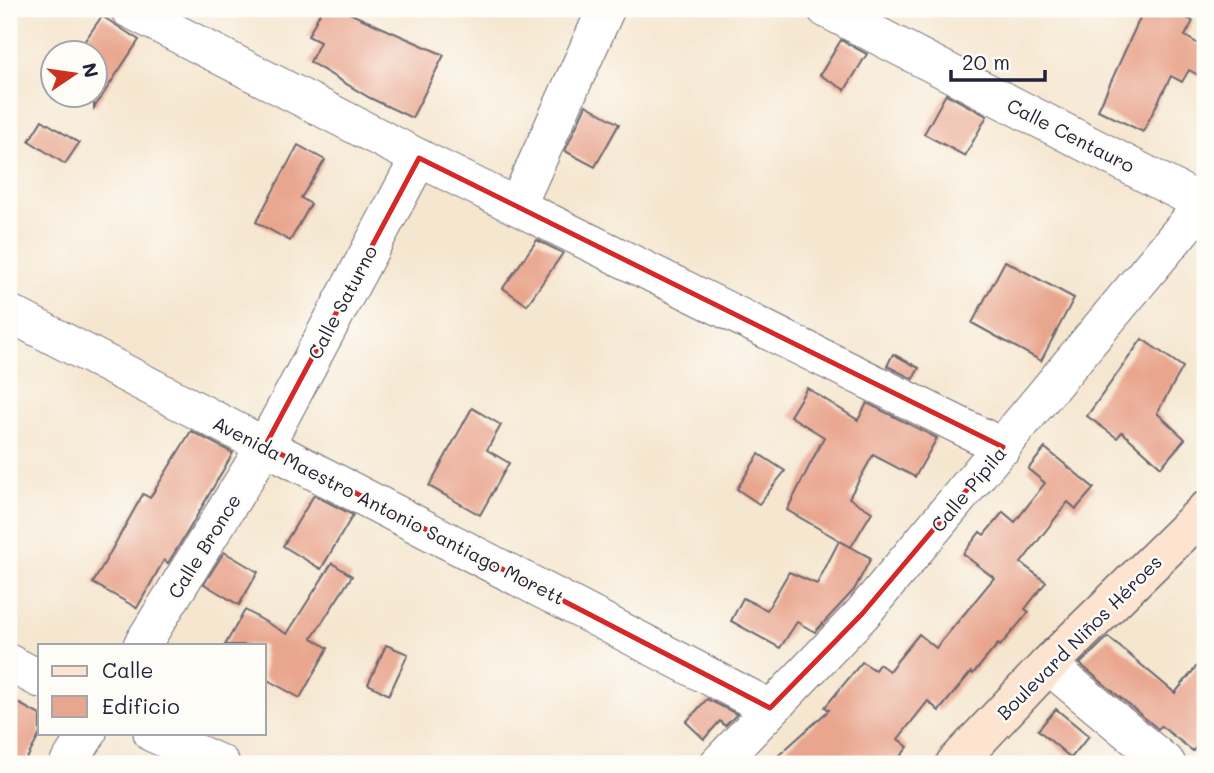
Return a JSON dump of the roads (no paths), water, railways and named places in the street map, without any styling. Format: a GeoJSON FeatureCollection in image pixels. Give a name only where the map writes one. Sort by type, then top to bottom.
{"type":"FeatureCollection","features":[{"type":"Feature","properties":{"kind":"street"},"geometry":{"type":"LineString","coordinates":[[129,9],[419,158],[1003,447]]}},
{"type":"Feature","properties":{"kind":"street"},"geometry":{"type":"LineString","coordinates":[[517,206],[606,9]]}},
{"type":"Feature","properties":{"kind":"street","name":"Calle Centauro"},"geometry":{"type":"LineString","coordinates":[[826,9],[1204,203]]}},
{"type":"Feature","properties":{"kind":"street","name":"Calle Saturno"},"geometry":{"type":"LineString","coordinates":[[265,446],[419,158]]}},
{"type":"Feature","properties":{"kind":"street","name":"Calle Pípila"},"geometry":{"type":"LineString","coordinates":[[718,764],[862,614],[1204,203]]}},
{"type":"Feature","properties":{"kind":"street","name":"Avenida Maestro Antonio Santiago Morett"},"geometry":{"type":"LineString","coordinates":[[9,313],[770,708]]}},
{"type":"Feature","properties":{"kind":"street","name":"Calle Bronce"},"geometry":{"type":"LineString","coordinates":[[143,644],[265,446]]}},
{"type":"Feature","properties":{"kind":"street","name":"Boulevard Niños Héroes"},"geometry":{"type":"LineString","coordinates":[[955,764],[1048,665],[1205,511]]}},
{"type":"Feature","properties":{"kind":"street"},"geometry":{"type":"LineString","coordinates":[[9,663],[38,677]]}},
{"type":"Feature","properties":{"kind":"street"},"geometry":{"type":"LineString","coordinates":[[1048,665],[1167,764]]}},
{"type":"Feature","properties":{"kind":"street"},"geometry":{"type":"LineString","coordinates":[[68,764],[87,734]]}},
{"type":"Feature","properties":{"kind":"street"},"geometry":{"type":"LineString","coordinates":[[154,734],[221,764]]}}]}
